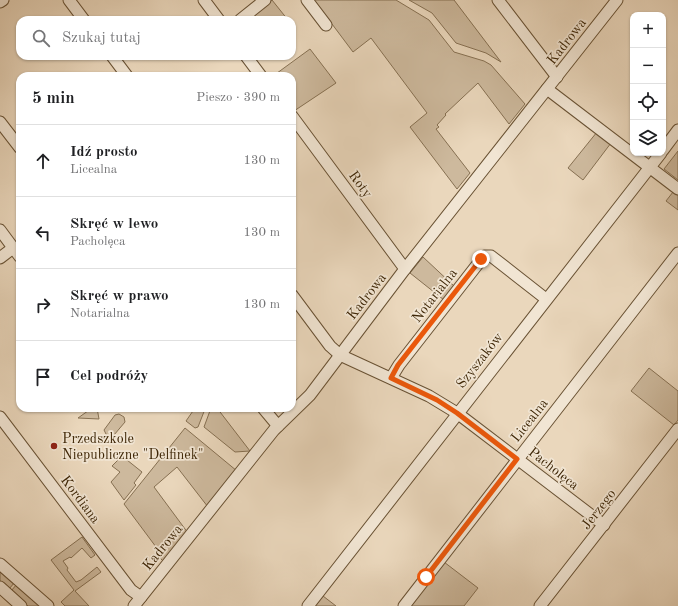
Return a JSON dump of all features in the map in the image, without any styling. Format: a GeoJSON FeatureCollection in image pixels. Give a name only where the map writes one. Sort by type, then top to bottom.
{"type":"FeatureCollection","features":[{"type":"Feature","properties":{"kind":"street"},"geometry":{"type":"LineString","coordinates":[[69,0],[81,16]]}},
{"type":"Feature","properties":{"kind":"street"},"geometry":{"type":"LineString","coordinates":[[204,0],[216,16]]}},
{"type":"Feature","properties":{"kind":"street"},"geometry":{"type":"LineString","coordinates":[[245,16],[265,0]]}},
{"type":"Feature","properties":{"kind":"street"},"geometry":{"type":"LineString","coordinates":[[307,0],[326,25]]}},
{"type":"Feature","properties":{"kind":"street"},"geometry":{"type":"LineString","coordinates":[[498,0],[557,77]]}},
{"type":"Feature","properties":{"kind":"street","name":"Kadrowa"},"geometry":{"type":"LineString","coordinates":[[296,409],[310,395],[405,269],[557,77],[612,2]]}},
{"type":"Feature","properties":{"kind":"street"},"geometry":{"type":"LineString","coordinates":[[115,60],[124,72]]}},
{"type":"Feature","properties":{"kind":"street"},"geometry":{"type":"LineString","coordinates":[[249,60],[258,72]]}},
{"type":"Feature","properties":{"kind":"street"},"geometry":{"type":"LineString","coordinates":[[547,89],[678,189]]}},
{"type":"Feature","properties":{"kind":"street","name":"Roty"},"geometry":{"type":"LineString","coordinates":[[296,121],[405,269]]}},
{"type":"Feature","properties":{"kind":"street"},"geometry":{"type":"LineString","coordinates":[[0,122],[16,143]]}},
{"type":"Feature","properties":{"kind":"street"},"geometry":{"type":"LineString","coordinates":[[666,146],[678,130]]}},
{"type":"Feature","properties":{"kind":"street","name":"Szyszaków"},"geometry":{"type":"LineString","coordinates":[[308,606],[658,156]]}},
{"type":"Feature","properties":{"kind":"street"},"geometry":{"type":"LineString","coordinates":[[0,230],[16,252]]}},
{"type":"Feature","properties":{"kind":"street"},"geometry":{"type":"LineString","coordinates":[[0,258],[16,253]]}},
{"type":"Feature","properties":{"kind":"street","name":"Licealna"},"geometry":{"type":"LineString","coordinates":[[404,606],[678,253]]}},
{"type":"Feature","properties":{"kind":"street","name":"Notarialna"},"geometry":{"type":"LineString","coordinates":[[391,378],[398,365],[484,256],[491,256],[546,299]]}},
{"type":"Feature","properties":{"kind":"street"},"geometry":{"type":"LineString","coordinates":[[296,300],[330,346],[340,355]]}},
{"type":"Feature","properties":{"kind":"street","name":"Pacholęca"},"geometry":{"type":"LineString","coordinates":[[340,355],[437,400],[457,413],[604,525]]}},
{"type":"Feature","properties":{"kind":"street"},"geometry":{"type":"LineString","coordinates":[[266,412],[278,426]]}},
{"type":"Feature","properties":{"kind":"street","name":"Kadrowa"},"geometry":{"type":"LineString","coordinates":[[137,602],[278,426],[292,412]]}},
{"type":"Feature","properties":{"kind":"street","name":"Kordiana"},"geometry":{"type":"LineString","coordinates":[[0,417],[131,590],[137,602]]}},
{"type":"Feature","properties":{"kind":"street","name":"Jerzego"},"geometry":{"type":"LineString","coordinates":[[540,606],[678,429]]}},
{"type":"Feature","properties":{"kind":"street"},"geometry":{"type":"LineString","coordinates":[[0,564],[48,606]]}},
{"type":"Feature","properties":{"kind":"street"},"geometry":{"type":"LineString","coordinates":[[0,587],[21,606]]}},
{"type":"Feature","properties":{"kind":"shaded area"},"geometry":{"type":"Polygon","coordinates":[[[272,0],[285,16],[250,16],[272,0]]]}},
{"type":"Feature","properties":{"kind":"shaded area"},"geometry":{"type":"Polygon","coordinates":[[[314,0],[396,0],[429,20],[454,52],[484,61],[491,65],[525,104],[509,124],[478,83],[445,114],[446,115],[437,125],[439,127],[436,129],[470,173],[457,189],[410,127],[427,113],[371,38],[353,52],[314,0]]]}},
{"type":"Feature","properties":{"kind":"shaded area"},"geometry":{"type":"Polygon","coordinates":[[[409,0],[454,0],[501,62],[486,53],[456,43],[432,13],[409,0]]]}},
{"type":"Feature","properties":{"kind":"shaded area"},"geometry":{"type":"Polygon","coordinates":[[[310,49],[336,83],[296,110],[296,72],[278,72],[310,49]]]}},
{"type":"Feature","properties":{"kind":"shaded area"},"geometry":{"type":"Polygon","coordinates":[[[597,132],[611,143],[583,180],[568,168],[597,132]]]}},
{"type":"Feature","properties":{"kind":"shaded area"},"geometry":{"type":"Polygon","coordinates":[[[678,151],[678,180],[664,169],[678,151]]]}},
{"type":"Feature","properties":{"kind":"shaded area"},"geometry":{"type":"Polygon","coordinates":[[[673,192],[678,195],[678,210],[666,201],[673,192]]]}},
{"type":"Feature","properties":{"kind":"shaded area"},"geometry":{"type":"Polygon","coordinates":[[[423,257],[454,286],[444,300],[410,273],[423,257]]]}},
{"type":"Feature","properties":{"kind":"shaded area"},"geometry":{"type":"Polygon","coordinates":[[[649,368],[678,391],[678,420],[674,425],[631,391],[649,368]]]}},
{"type":"Feature","properties":{"kind":"shaded area"},"geometry":{"type":"Polygon","coordinates":[[[86,412],[98,412],[99,419],[78,418],[86,412]]]}},
{"type":"Feature","properties":{"kind":"shaded area"},"geometry":{"type":"Polygon","coordinates":[[[192,412],[204,412],[198,427],[195,428],[186,421],[192,412]]]}},
{"type":"Feature","properties":{"kind":"shaded area"},"geometry":{"type":"Polygon","coordinates":[[[210,412],[220,412],[250,451],[235,452],[204,427],[210,412]]]}},
{"type":"Feature","properties":{"kind":"shaded area"},"geometry":{"type":"Polygon","coordinates":[[[119,414],[124,417],[125,422],[114,435],[107,436],[104,430],[115,415],[119,414]]]}},
{"type":"Feature","properties":{"kind":"shaded area"},"geometry":{"type":"Polygon","coordinates":[[[185,428],[237,471],[208,507],[177,467],[154,487],[188,533],[164,562],[158,556],[159,551],[124,504],[185,428]]]}},
{"type":"Feature","properties":{"kind":"shaded area"},"geometry":{"type":"Polygon","coordinates":[[[122,456],[142,472],[134,483],[136,485],[124,500],[111,482],[120,472],[112,466],[122,456]]]}},
{"type":"Feature","properties":{"kind":"shaded area"},"geometry":{"type":"Polygon","coordinates":[[[82,537],[95,555],[91,558],[82,548],[71,558],[70,557],[63,561],[68,568],[67,570],[76,582],[81,580],[97,567],[101,572],[75,591],[89,606],[65,606],[61,602],[74,590],[51,560],[82,537]]]}},
{"type":"Feature","properties":{"kind":"shaded area"},"geometry":{"type":"Polygon","coordinates":[[[444,562],[478,588],[464,606],[411,606],[444,562]]]}},
{"type":"Feature","properties":{"kind":"shaded area"},"geometry":{"type":"Polygon","coordinates":[[[0,569],[15,582],[9,589],[0,581],[0,569]]]}},
{"type":"Feature","properties":{"kind":"shaded area"},"geometry":{"type":"Polygon","coordinates":[[[17,584],[41,606],[28,606],[11,591],[17,584]]]}},
{"type":"Feature","properties":{"kind":"shaded area"},"geometry":{"type":"Polygon","coordinates":[[[323,596],[336,606],[315,606],[323,596]]]}},
{"type":"Feature","properties":{"kind":"place","name":"Przedszkole Niepubliczne \"Delfinek\""},"geometry":{"type":"Point","coordinates":[54,446]}},
{"type":"Feature","properties":{"kind":"route"},"geometry":{"type":"LineString","coordinates":[[426,577],[517,459],[457,413],[437,400],[391,378],[398,365],[481,259]]}}]}
